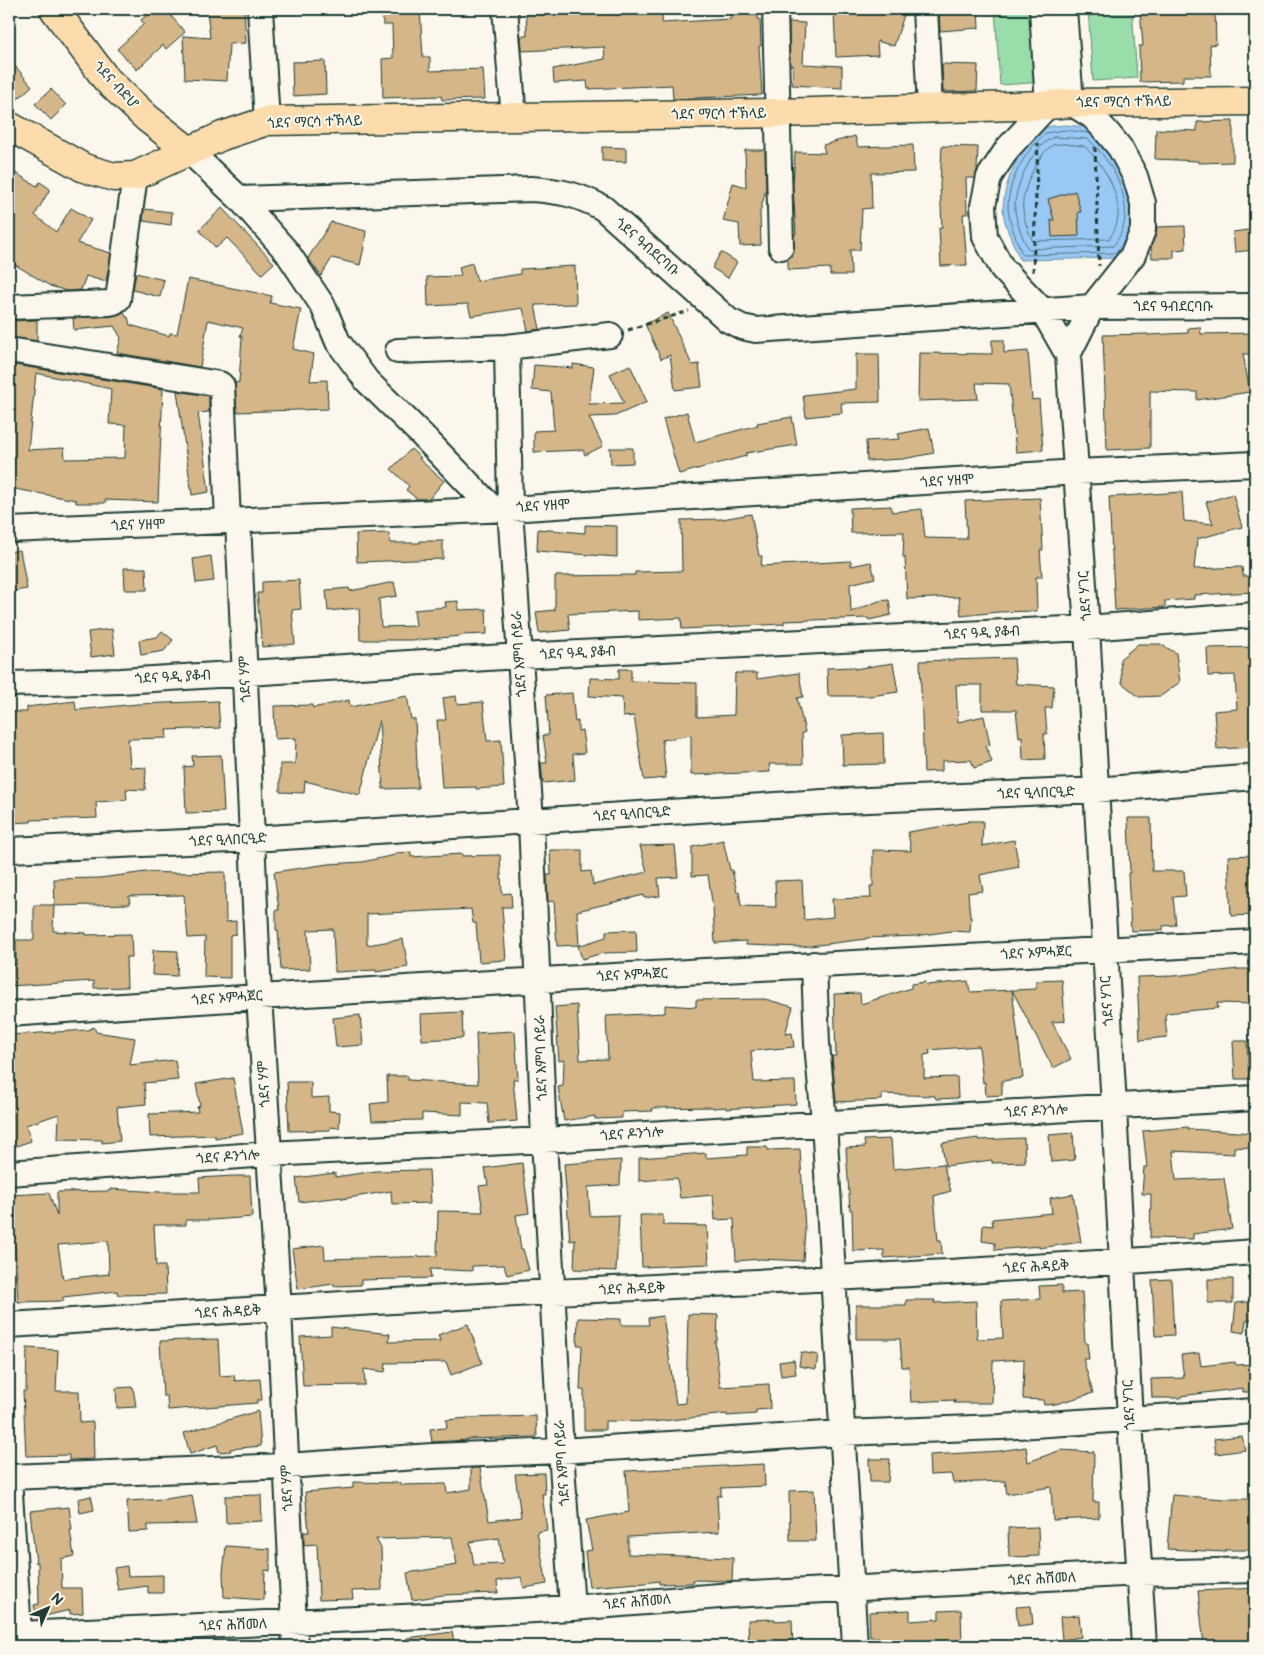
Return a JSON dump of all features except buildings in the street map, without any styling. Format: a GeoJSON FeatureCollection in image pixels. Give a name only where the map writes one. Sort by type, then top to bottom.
{"type":"FeatureCollection","features":[{"type":"Feature","properties":{"kind":"main road","name":"ጎደና ብድሆ"},"geometry":{"type":"LineString","coordinates":[[54,9],[106,79],[147,118],[189,151]]}},
{"type":"Feature","properties":{"kind":"main road","name":"ጎደና ማርሳ ተኽላይ"},"geometry":{"type":"LineString","coordinates":[[135,176],[222,136],[267,122],[778,113],[930,108],[1063,110],[1255,101]]}},
{"type":"Feature","properties":{"kind":"main road"},"geometry":{"type":"LineString","coordinates":[[9,126],[84,168],[114,177],[135,176]]}},
{"type":"Feature","properties":{"kind":"street"},"geometry":{"type":"LineString","coordinates":[[260,9],[267,122]]}},
{"type":"Feature","properties":{"kind":"street"},"geometry":{"type":"LineString","coordinates":[[505,9],[514,118]]}},
{"type":"Feature","properties":{"kind":"street"},"geometry":{"type":"LineString","coordinates":[[775,9],[781,247]]}},
{"type":"Feature","properties":{"kind":"street"},"geometry":{"type":"LineString","coordinates":[[925,9],[930,108]]}},
{"type":"Feature","properties":{"kind":"street"},"geometry":{"type":"LineString","coordinates":[[1042,9],[1063,110],[1120,148],[1136,176],[1143,203],[1143,230],[1133,255],[1096,301],[1068,355]]}},
{"type":"Feature","properties":{"kind":"street"},"geometry":{"type":"LineString","coordinates":[[1063,110],[1064,9]]}},
{"type":"Feature","properties":{"kind":"street"},"geometry":{"type":"LineString","coordinates":[[1063,110],[1008,148],[989,177],[983,206],[986,237],[1002,268],[1038,304],[1068,355]]}},
{"type":"Feature","properties":{"kind":"street"},"geometry":{"type":"LineString","coordinates":[[189,151],[240,198],[287,252],[323,306],[338,342],[367,382],[502,509]]}},
{"type":"Feature","properties":{"kind":"street"},"geometry":{"type":"LineString","coordinates":[[9,307],[109,304],[118,298],[135,176]]}},
{"type":"Feature","properties":{"kind":"street","name":"ጎደና ዓብደርባቡ"},"geometry":{"type":"LineString","coordinates":[[240,198],[531,189],[555,190],[581,197],[603,208],[728,320],[742,327],[756,330],[1038,304],[1096,301],[1255,306]]}},
{"type":"Feature","properties":{"kind":"street"},"geometry":{"type":"LineString","coordinates":[[398,351],[507,347],[610,335]]}},
{"type":"Feature","properties":{"kind":"street","name":"ጎደና እምባ ሶይራ"},"geometry":{"type":"LineString","coordinates":[[507,347],[502,509],[519,656],[531,821],[544,1140],[561,1451],[572,1608]]}},
{"type":"Feature","properties":{"kind":"street","name":"ጎደና ሃም"},"geometry":{"type":"LineString","coordinates":[[9,350],[220,384],[222,386],[244,673],[259,996],[279,1309],[295,1646]]}},
{"type":"Feature","properties":{"kind":"street","name":"ጎደና ሃገር"},"geometry":{"type":"LineString","coordinates":[[1068,355],[1087,628],[1144,1646]]}},
{"type":"Feature","properties":{"kind":"street","name":"ጎደና ሃዘሞ"},"geometry":{"type":"LineString","coordinates":[[9,530],[502,509],[1077,472],[1255,464]]}},
{"type":"Feature","properties":{"kind":"street","name":"ጎደና ዓዲ ያቆብ"},"geometry":{"type":"LineString","coordinates":[[9,684],[121,680],[519,656],[1087,628],[1255,615]]}},
{"type":"Feature","properties":{"kind":"street","name":"ጎደና ዒላበርዒድ"},"geometry":{"type":"LineString","coordinates":[[9,850],[253,839],[822,802],[1096,790],[1255,777]]}},
{"type":"Feature","properties":{"kind":"street","name":"ጎደና ኦምሓጀር"},"geometry":{"type":"LineString","coordinates":[[9,1014],[259,996],[814,964],[1255,942]]}},
{"type":"Feature","properties":{"kind":"street"},"geometry":{"type":"LineString","coordinates":[[814,964],[817,1044],[824,1122],[855,1646]]}},
{"type":"Feature","properties":{"kind":"street","name":"ጎደና ዶንጎሎ"},"geometry":{"type":"LineString","coordinates":[[9,1173],[269,1154],[544,1140],[1255,1098]]}},
{"type":"Feature","properties":{"kind":"street","name":"ጎደና ሕዳይቅ"},"geometry":{"type":"LineString","coordinates":[[9,1325],[553,1292],[1122,1263],[1255,1252]]}},
{"type":"Feature","properties":{"kind":"street"},"geometry":{"type":"LineString","coordinates":[[20,1640],[9,1477],[286,1466],[842,1433],[1130,1420],[1255,1411]]}},
{"type":"Feature","properties":{"kind":"street","name":"ጎደና ሕሽመለ"},"geometry":{"type":"LineString","coordinates":[[20,1640],[293,1622],[572,1608],[732,1595],[853,1588],[1255,1570]]}},
{"type":"Feature","properties":{"kind":"path"},"geometry":{"type":"LineString","coordinates":[[1063,110],[1096,301]]}},
{"type":"Feature","properties":{"kind":"path"},"geometry":{"type":"LineString","coordinates":[[1038,304],[1063,110]]}},
{"type":"Feature","properties":{"kind":"path"},"geometry":{"type":"LineString","coordinates":[[610,335],[712,304]]}},
{"type":"Feature","properties":{"kind":"green space"},"geometry":{"type":"Polygon","coordinates":[[[995,9],[1039,9],[1044,82],[1000,85],[995,9]]]}},
{"type":"Feature","properties":{"kind":"green space"},"geometry":{"type":"Polygon","coordinates":[[[1088,9],[1132,9],[1137,78],[1093,81],[1088,9]]]}},
{"type":"Feature","properties":{"kind":"water"},"geometry":{"type":"Polygon","coordinates":[[[1065,125],[1087,127],[1129,174],[1135,228],[1119,258],[1020,260],[1009,234],[1003,214],[1004,198],[1010,176],[1020,154],[1044,128],[1065,125]]]}}]}
